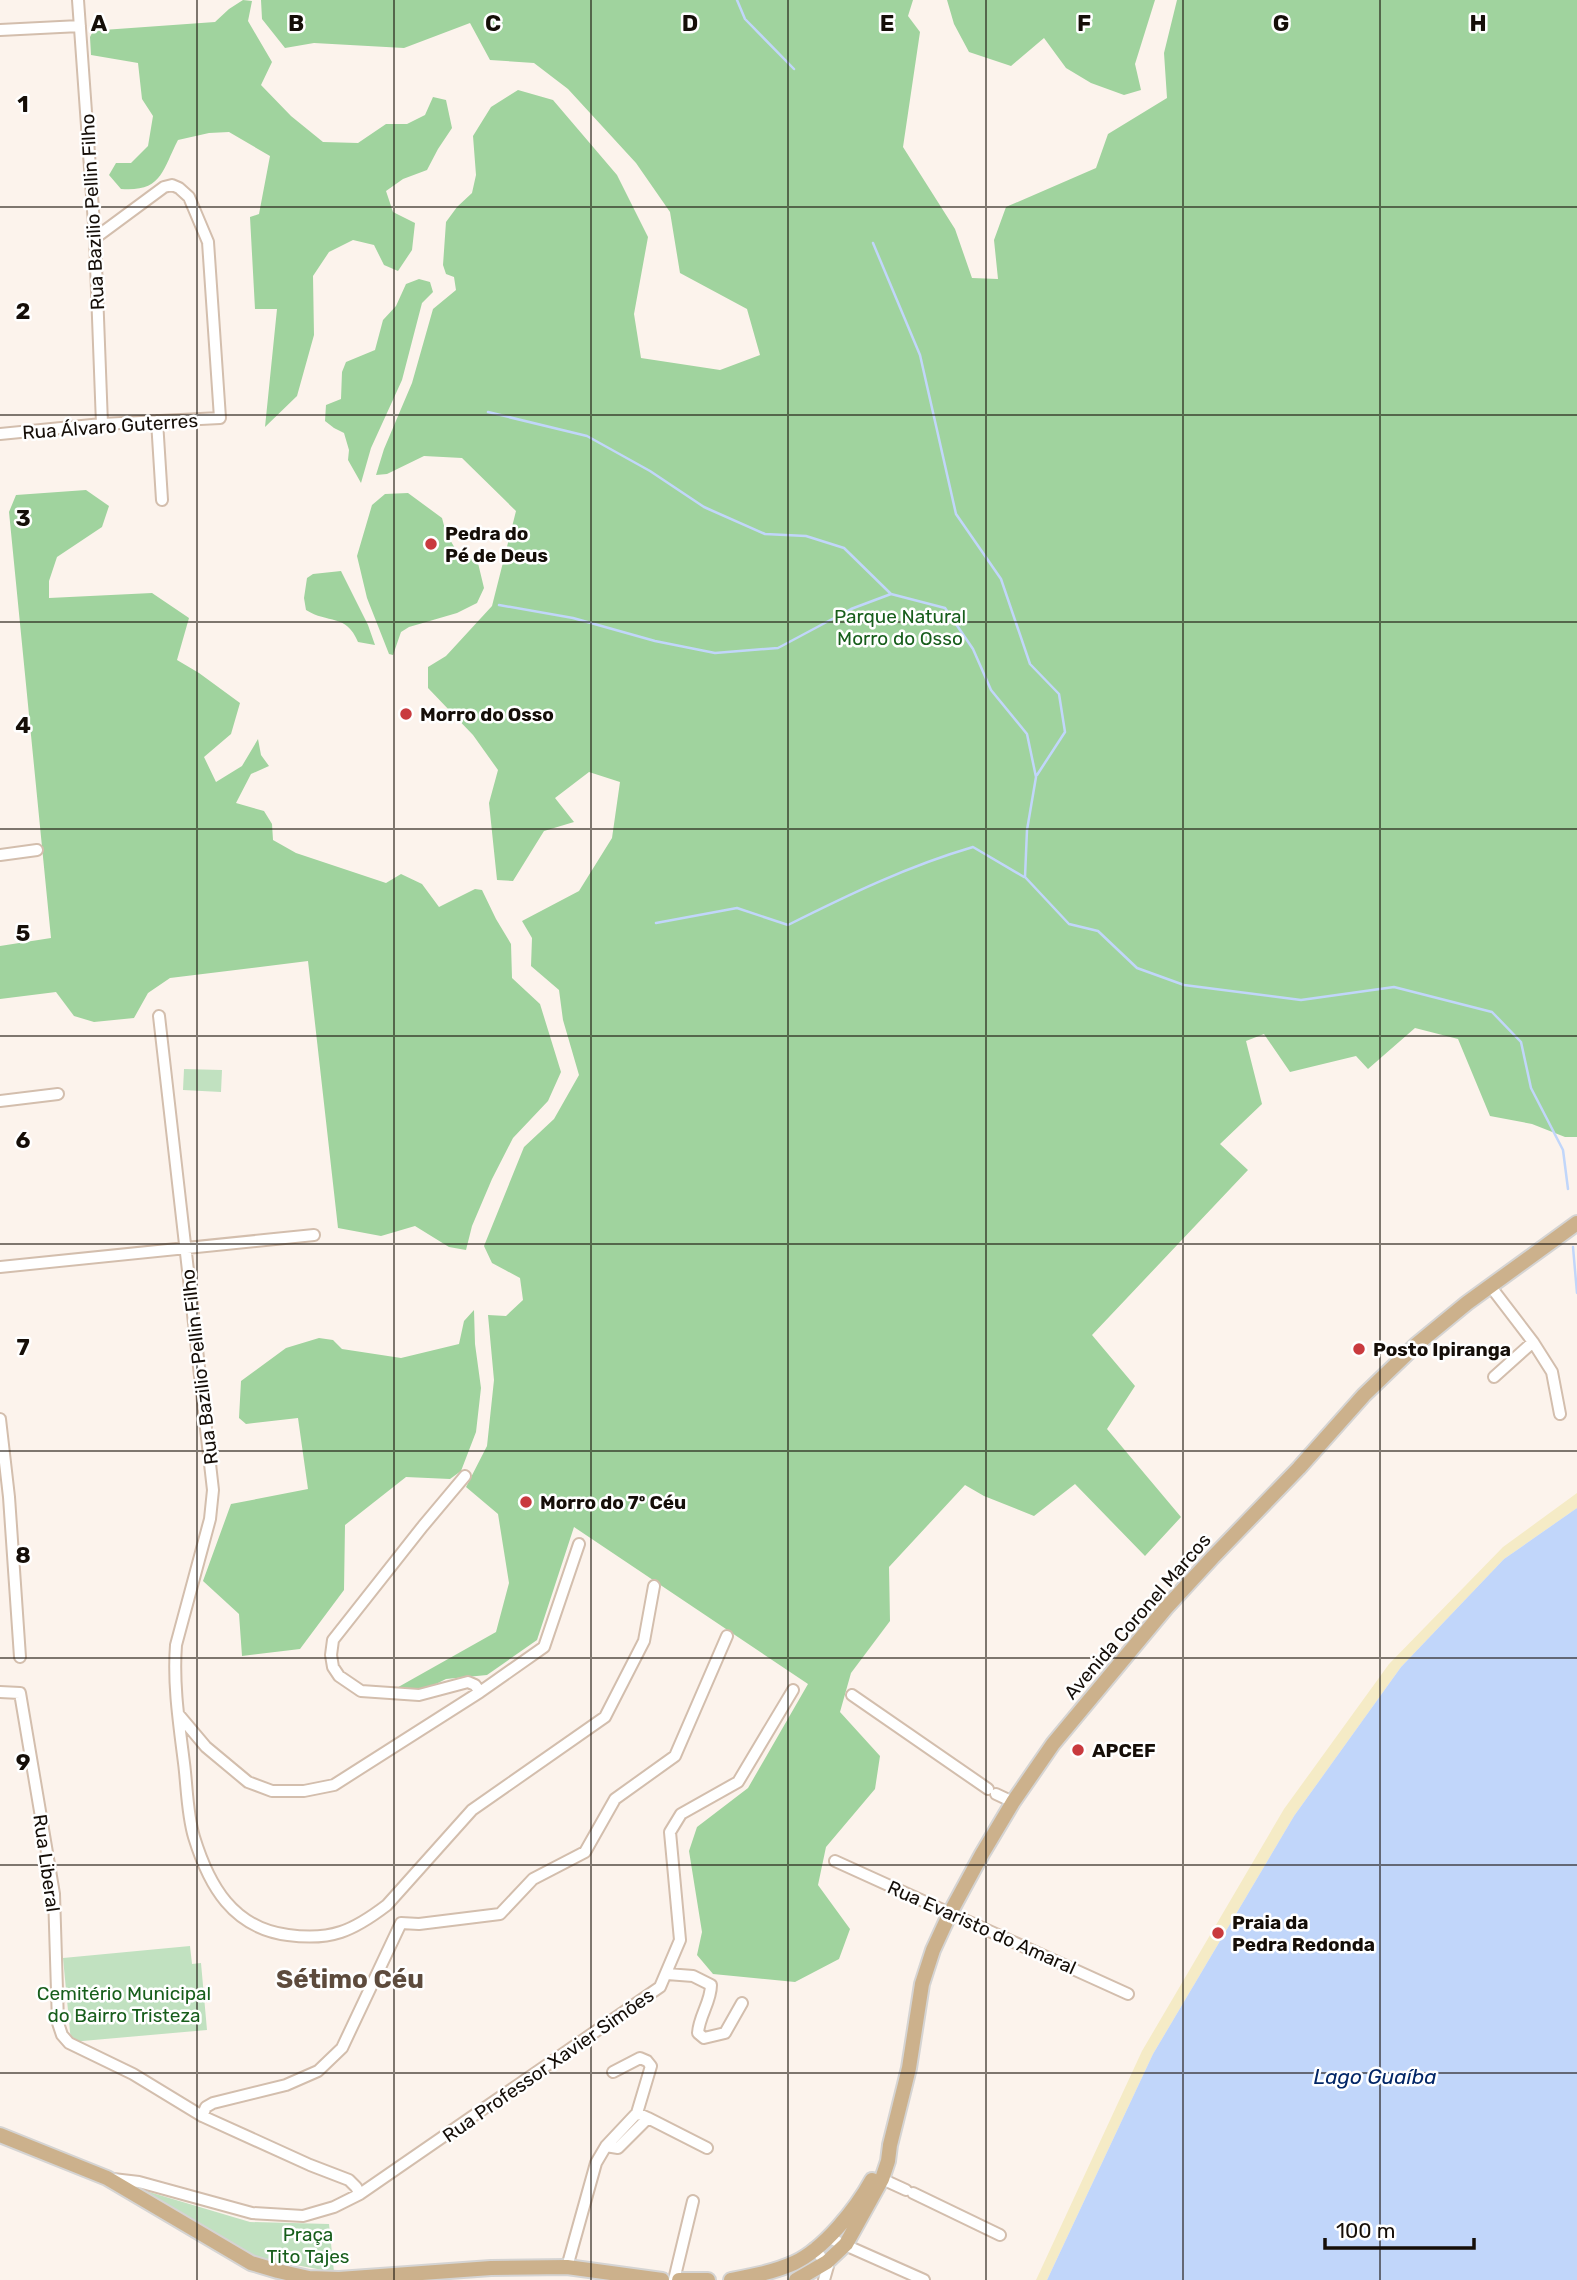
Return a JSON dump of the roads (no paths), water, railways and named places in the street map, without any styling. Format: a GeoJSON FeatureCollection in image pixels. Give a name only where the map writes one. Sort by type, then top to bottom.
{"type":"FeatureCollection","features":[{"type":"Feature","properties":{"kind":"main road","name":"Avenida Coronel Marcos"},"geometry":{"type":"LineString","coordinates":[[796,2280],[827,2262],[846,2244],[882,2179],[909,2068],[922,1984],[933,1950],[950,1913],[1013,1802],[1053,1744],[1213,1557],[1299,1468],[1364,1395],[1416,1345],[1467,1303],[1577,1223]]}},
{"type":"Feature","properties":{"kind":"main road"},"geometry":{"type":"LineString","coordinates":[[0,2135],[107,2178],[278,2277],[339,2279],[491,2268],[568,2267],[662,2280]]}},
{"type":"Feature","properties":{"kind":"main road","name":"Avenida Coronel Marcos"},"geometry":{"type":"LineString","coordinates":[[731,2280],[755,2276],[796,2262],[827,2237],[865,2192],[890,2145]]}},
{"type":"Feature","properties":{"kind":"main road"},"geometry":{"type":"LineString","coordinates":[[774,2280],[784,2268],[796,2262]]}},
{"type":"Feature","properties":{"kind":"main road"},"geometry":{"type":"LineString","coordinates":[[676,2280],[708,2280]]}},
{"type":"Feature","properties":{"kind":"street","name":"Rua Bazilio Pellin Filho"},"geometry":{"type":"LineString","coordinates":[[78,0],[95,238],[102,424]]}},
{"type":"Feature","properties":{"kind":"street"},"geometry":{"type":"LineString","coordinates":[[0,30],[80,26]]}},
{"type":"Feature","properties":{"kind":"street","name":"Rua Álvaro Guterres"},"geometry":{"type":"LineString","coordinates":[[0,434],[102,424],[220,418],[208,242],[189,197],[172,185],[164,187],[95,238]]}},
{"type":"Feature","properties":{"kind":"street"},"geometry":{"type":"LineString","coordinates":[[157,421],[162,500]]}},
{"type":"Feature","properties":{"kind":"street"},"geometry":{"type":"LineString","coordinates":[[0,855],[37,850]]}},
{"type":"Feature","properties":{"kind":"street","name":"Rua Bazilio Pellin Filho"},"geometry":{"type":"LineString","coordinates":[[159,1016],[213,1490],[210,1519],[176,1645],[178,1713],[194,1835],[213,1883],[224,1901],[248,1923],[278,1934],[304,1937],[334,1936],[359,1924],[387,1905],[472,1810],[605,1717],[644,1641],[654,1586]]}},
{"type":"Feature","properties":{"kind":"street"},"geometry":{"type":"LineString","coordinates":[[0,1101],[58,1094]]}},
{"type":"Feature","properties":{"kind":"street"},"geometry":{"type":"LineString","coordinates":[[0,1267],[314,1235]]}},
{"type":"Feature","properties":{"kind":"street"},"geometry":{"type":"LineString","coordinates":[[1491,1287],[1533,1342],[1552,1373],[1560,1414]]}},
{"type":"Feature","properties":{"kind":"street"},"geometry":{"type":"LineString","coordinates":[[1494,1377],[1533,1342]]}},
{"type":"Feature","properties":{"kind":"street"},"geometry":{"type":"LineString","coordinates":[[0,1419],[9,1497],[20,1657]]}},
{"type":"Feature","properties":{"kind":"street"},"geometry":{"type":"LineString","coordinates":[[465,1476],[333,1640],[331,1655],[333,1667],[339,1676],[361,1691],[419,1695],[468,1682],[475,1685],[480,1692]]}},
{"type":"Feature","properties":{"kind":"street"},"geometry":{"type":"LineString","coordinates":[[178,1713],[206,1747],[248,1782],[272,1791],[304,1791],[334,1785],[480,1692],[544,1647],[579,1544]]}},
{"type":"Feature","properties":{"kind":"street"},"geometry":{"type":"LineString","coordinates":[[387,1905],[391,1915],[401,1923],[419,1924],[500,1914],[533,1879],[584,1852],[616,1798],[675,1756],[727,1636]]}},
{"type":"Feature","properties":{"kind":"street","name":"Rua Professor Xavier Simões"},"geometry":{"type":"LineString","coordinates":[[107,2178],[139,2182],[252,2213],[303,2216],[334,2207],[360,2194],[660,1987],[680,1940],[670,1832],[681,1814],[737,1784],[793,1690]]}},
{"type":"Feature","properties":{"kind":"street","name":"Rua Liberal"},"geometry":{"type":"LineString","coordinates":[[0,1692],[20,1693],[54,1894],[58,2022],[62,2035],[69,2043],[133,2074],[202,2116]]}},
{"type":"Feature","properties":{"kind":"street"},"geometry":{"type":"LineString","coordinates":[[852,1695],[992,1791],[1013,1802]]}},
{"type":"Feature","properties":{"kind":"street","name":"Rua Evaristo do Amaral"},"geometry":{"type":"LineString","coordinates":[[835,1861],[1128,1994]]}},
{"type":"Feature","properties":{"kind":"street"},"geometry":{"type":"LineString","coordinates":[[360,2194],[349,2180],[202,2116],[206,2107],[213,2103],[286,2085],[318,2071],[342,2048],[401,1923]]}},
{"type":"Feature","properties":{"kind":"street"},"geometry":{"type":"LineString","coordinates":[[667,1974],[693,1976],[711,1985],[711,1994],[699,2021],[698,2033],[704,2038],[725,2034],[742,2003]]}},
{"type":"Feature","properties":{"kind":"street"},"geometry":{"type":"LineString","coordinates":[[568,2267],[596,2163],[606,2146],[642,2116],[651,2066],[640,2058],[613,2072]]}},
{"type":"Feature","properties":{"kind":"street"},"geometry":{"type":"LineString","coordinates":[[642,2116],[707,2148]]}},
{"type":"Feature","properties":{"kind":"street"},"geometry":{"type":"LineString","coordinates":[[882,2179],[1000,2235]]}},
{"type":"Feature","properties":{"kind":"street"},"geometry":{"type":"LineString","coordinates":[[676,2280],[693,2201]]}},
{"type":"Feature","properties":{"kind":"street"},"geometry":{"type":"LineString","coordinates":[[827,2237],[924,2280]]}},
{"type":"Feature","properties":{"kind":"street"},"geometry":{"type":"LineString","coordinates":[[814,2248],[827,2262],[828,2269],[824,2280]]}},
{"type":"Feature","properties":{"kind":"water","name":"Lago Guaíba"},"geometry":{"type":"Polygon","coordinates":[[[1577,1508],[1577,2280],[1047,2280],[1153,2054],[1294,1816],[1401,1667],[1504,1559],[1577,1508]]]}},
{"type":"Feature","properties":{"kind":"waterway"},"geometry":{"type":"LineString","coordinates":[[737,0],[745,19],[794,69]]}},
{"type":"Feature","properties":{"kind":"waterway"},"geometry":{"type":"LineString","coordinates":[[873,243],[920,355],[956,514],[1001,579],[1030,664],[1059,694],[1065,732],[1037,775]]}},
{"type":"Feature","properties":{"kind":"waterway"},"geometry":{"type":"LineString","coordinates":[[488,412],[587,436],[650,471],[704,507],[765,534],[806,536],[844,548],[891,594]]}},
{"type":"Feature","properties":{"kind":"waterway"},"geometry":{"type":"LineString","coordinates":[[499,605],[573,618],[655,641],[715,653],[778,648],[851,609],[891,594],[945,608],[973,649],[991,690],[1027,734],[1036,777],[1027,830],[1025,877],[1069,924],[1098,931],[1137,968],[1184,985],[1301,1000],[1394,987],[1492,1012],[1521,1042],[1531,1088],[1563,1150],[1568,1189]]}},
{"type":"Feature","properties":{"kind":"waterway"},"geometry":{"type":"LineString","coordinates":[[656,923],[737,908],[788,925],[902,872],[973,847],[1024,877]]}},
{"type":"Feature","properties":{"kind":"waterway"},"geometry":{"type":"LineString","coordinates":[[1573,1247],[1577,1293]]}},
{"type":"Feature","properties":{"kind":"place","name":"Pedra do Pé de Deus"},"geometry":{"type":"Point","coordinates":[431,544]}},
{"type":"Feature","properties":{"kind":"place","name":"Morro do Osso"},"geometry":{"type":"Point","coordinates":[406,714]}},
{"type":"Feature","properties":{"kind":"place","name":"Posto Ipiranga"},"geometry":{"type":"Point","coordinates":[1359,1349]}},
{"type":"Feature","properties":{"kind":"place","name":"Morro do 7º Céu"},"geometry":{"type":"Point","coordinates":[526,1502]}},
{"type":"Feature","properties":{"kind":"place","name":"APCEF"},"geometry":{"type":"Point","coordinates":[1078,1750]}},
{"type":"Feature","properties":{"kind":"place","name":"Praia da Pedra Redonda"},"geometry":{"type":"Point","coordinates":[1218,1933]}},
{"type":"Feature","properties":{"kind":"district","name":"Sétimo Céu"},"geometry":{"type":"Point","coordinates":[350,1979]}},
{"type":"Feature","properties":{"kind":"park label","name":"Parque Natural Morro do Osso"},"geometry":{"type":"Point","coordinates":[900,627]}},
{"type":"Feature","properties":{"kind":"park label","name":"Cemitério Municipal do Bairro Tristeza"},"geometry":{"type":"Point","coordinates":[124,2004]}},
{"type":"Feature","properties":{"kind":"park label","name":"Praça Tito Tajes"},"geometry":{"type":"Point","coordinates":[308,2245]}}]}
